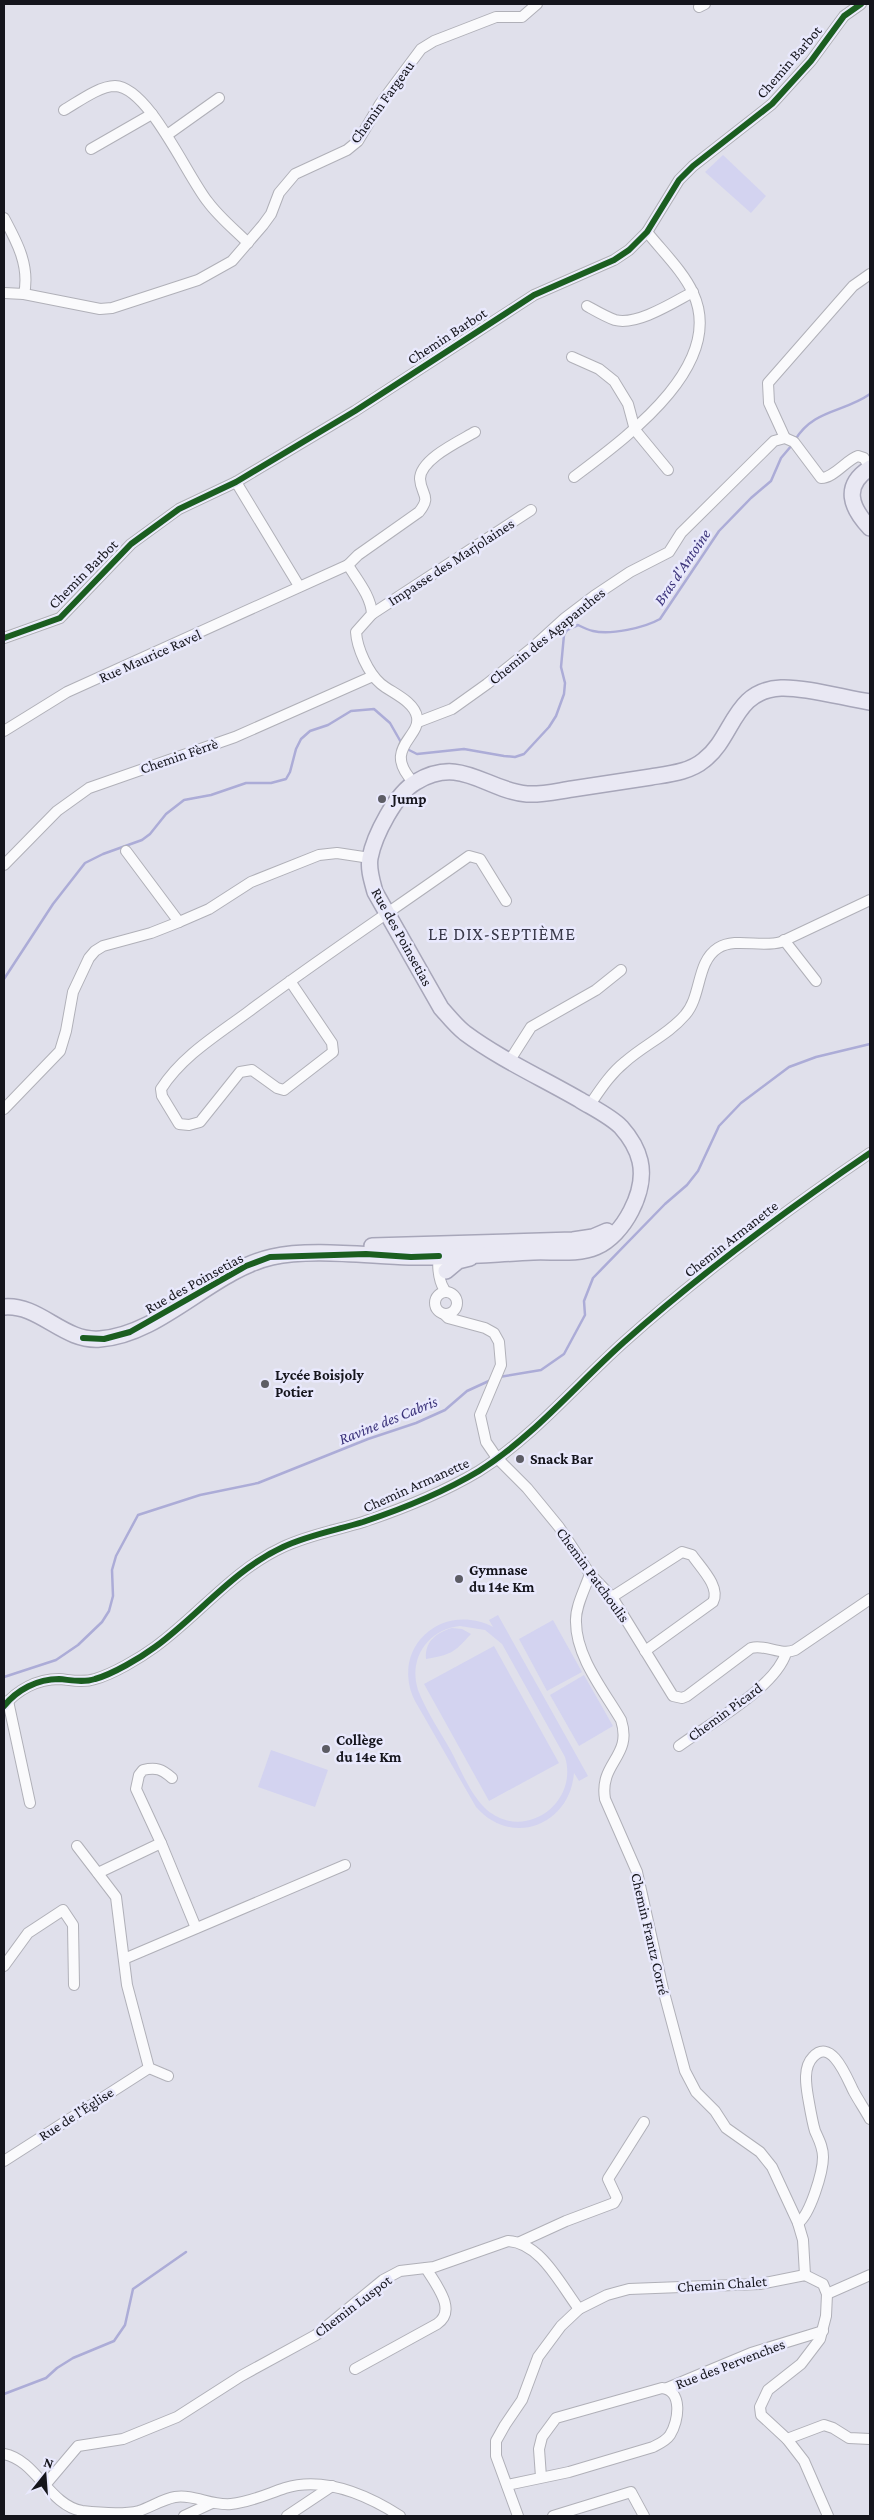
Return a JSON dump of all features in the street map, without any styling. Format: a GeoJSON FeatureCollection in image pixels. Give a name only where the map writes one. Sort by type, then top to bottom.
{"type":"FeatureCollection","features":[{"type":"Feature","properties":{"kind":"main road"},"geometry":{"type":"LineString","coordinates":[[870,468],[860,475],[852,492],[852,502],[858,514],[870,528]]}},
{"type":"Feature","properties":{"kind":"main road","name":"Rue des Poinsetias"},"geometry":{"type":"LineString","coordinates":[[112,1337],[240,1260],[275,1249],[440,1251],[596,1247],[611,1237],[639,1198],[642,1174],[635,1146],[620,1126],[474,1039],[452,1021],[442,1008],[374,892],[370,874],[370,858],[389,814],[400,797],[414,782],[433,773],[452,771],[467,773],[528,794],[654,777],[687,770],[704,760],[718,746],[740,709],[753,697],[766,691],[780,688],[870,702]]}},
{"type":"Feature","properties":{"kind":"main road"},"geometry":{"type":"LineString","coordinates":[[411,1257],[443,1271],[458,1261],[485,1249]]}},
{"type":"Feature","properties":{"kind":"main road","name":"Rue des Poinsetias"},"geometry":{"type":"LineString","coordinates":[[4,1307],[31,1312],[71,1335],[94,1340],[112,1337],[140,1328],[246,1266],[270,1257],[366,1254],[411,1257],[440,1251]]}},
{"type":"Feature","properties":{"kind":"street","name":"Chemin Fargeau"},"geometry":{"type":"LineString","coordinates":[[4,294],[24,294],[100,309],[112,308],[198,280],[232,261],[271,214],[279,193],[296,174],[347,150],[358,141],[388,92],[421,50],[434,41],[496,17],[522,17],[537,4]]}},
{"type":"Feature","properties":{"kind":"street","name":"Chemin Barbot"},"geometry":{"type":"LineString","coordinates":[[4,638],[60,618],[131,544],[179,508],[236,482],[355,410],[534,295],[614,260],[629,250],[647,232],[679,180],[693,166],[772,104],[811,61],[844,16],[861,4]]}},
{"type":"Feature","properties":{"kind":"street"},"geometry":{"type":"LineString","coordinates":[[64,110],[107,87],[116,86],[130,92],[152,114],[208,203],[248,243]]}},
{"type":"Feature","properties":{"kind":"street"},"geometry":{"type":"LineString","coordinates":[[167,136],[219,98]]}},
{"type":"Feature","properties":{"kind":"street"},"geometry":{"type":"LineString","coordinates":[[91,149],[152,114]]}},
{"type":"Feature","properties":{"kind":"street"},"geometry":{"type":"LineString","coordinates":[[4,218],[17,241],[24,262],[27,281],[24,294]]}},
{"type":"Feature","properties":{"kind":"street"},"geometry":{"type":"LineString","coordinates":[[574,477],[636,430],[692,361],[699,339],[701,319],[693,292],[647,232]]}},
{"type":"Feature","properties":{"kind":"street"},"geometry":{"type":"LineString","coordinates":[[870,274],[853,286],[768,383],[769,403],[785,438],[794,442],[818,476],[825,478],[858,456],[864,458],[870,468]]}},
{"type":"Feature","properties":{"kind":"street"},"geometry":{"type":"LineString","coordinates":[[586,306],[616,321],[634,319],[654,313],[693,292]]}},
{"type":"Feature","properties":{"kind":"street"},"geometry":{"type":"LineString","coordinates":[[572,357],[599,369],[614,381],[628,404],[636,430],[668,470]]}},
{"type":"Feature","properties":{"kind":"street"},"geometry":{"type":"LineString","coordinates":[[372,614],[369,600],[348,566],[358,555],[419,512],[425,504],[426,497],[420,479],[422,471],[431,459],[475,432]]}},
{"type":"Feature","properties":{"kind":"street","name":"Chemin des Agapanthes"},"geometry":{"type":"LineString","coordinates":[[418,722],[452,709],[494,678],[594,596],[630,572],[669,552],[681,533],[721,491],[774,441],[785,438]]}},
{"type":"Feature","properties":{"kind":"street"},"geometry":{"type":"LineString","coordinates":[[236,482],[299,586]]}},
{"type":"Feature","properties":{"kind":"street","name":"Impasse des Marjolaines"},"geometry":{"type":"LineString","coordinates":[[373,676],[357,641],[356,632],[372,614],[531,510]]}},
{"type":"Feature","properties":{"kind":"street","name":"Rue Maurice Ravel"},"geometry":{"type":"LineString","coordinates":[[4,732],[67,692],[299,586],[348,566]]}},
{"type":"Feature","properties":{"kind":"street"},"geometry":{"type":"LineString","coordinates":[[373,676],[412,707],[418,722],[405,742],[401,756],[402,766],[414,782]]}},
{"type":"Feature","properties":{"kind":"street","name":"Chemin Fèrrè"},"geometry":{"type":"LineString","coordinates":[[4,865],[57,811],[89,788],[236,737],[373,676]]}},
{"type":"Feature","properties":{"kind":"street"},"geometry":{"type":"LineString","coordinates":[[126,851],[179,922]]}},
{"type":"Feature","properties":{"kind":"street"},"geometry":{"type":"LineString","coordinates":[[4,1109],[60,1051],[66,1031],[73,992],[89,958],[95,951],[103,946],[151,934],[209,909],[251,882],[319,856],[337,854],[370,858]]}},
{"type":"Feature","properties":{"kind":"street"},"geometry":{"type":"LineString","coordinates":[[290,981],[332,1043],[333,1052],[284,1090],[277,1088],[252,1070],[246,1069],[240,1072],[200,1122],[189,1125],[179,1124],[162,1096],[161,1089],[170,1075],[189,1056],[290,981],[469,856],[480,859],[506,901]]}},
{"type":"Feature","properties":{"kind":"street"},"geometry":{"type":"LineString","coordinates":[[589,1106],[608,1079],[625,1062],[685,1015],[696,995],[704,965],[718,948],[727,944],[766,945],[784,940],[870,900]]}},
{"type":"Feature","properties":{"kind":"street"},"geometry":{"type":"LineString","coordinates":[[784,940],[816,981]]}},
{"type":"Feature","properties":{"kind":"street"},"geometry":{"type":"LineString","coordinates":[[510,1060],[531,1027],[596,990],[621,970]]}},
{"type":"Feature","properties":{"kind":"street","name":"Chemin Armanette"},"geometry":{"type":"LineString","coordinates":[[6,1703],[21,1690],[44,1681],[88,1681],[105,1676],[159,1644],[187,1623],[241,1572],[264,1557],[285,1546],[366,1521],[418,1501],[478,1471],[528,1432],[654,1316],[792,1208],[870,1153]]}},
{"type":"Feature","properties":{"kind":"street"},"geometry":{"type":"LineString","coordinates":[[440,1251],[444,1291],[437,1298],[436,1305],[439,1312],[448,1318],[470,1323]]}},
{"type":"Feature","properties":{"kind":"street"},"geometry":{"type":"LineString","coordinates":[[444,1291],[454,1296],[456,1307],[462,1317],[470,1323]]}},
{"type":"Feature","properties":{"kind":"street"},"geometry":{"type":"LineString","coordinates":[[444,1314],[453,1312],[456,1307]]}},
{"type":"Feature","properties":{"kind":"street","name":"Chemin Patchoulis"},"geometry":{"type":"LineString","coordinates":[[470,1323],[494,1333],[501,1350],[501,1365],[480,1415],[482,1432],[497,1458],[542,1506],[590,1574],[612,1597],[669,1692],[678,1698],[687,1696],[751,1648],[763,1647],[786,1652]]}},
{"type":"Feature","properties":{"kind":"street"},"geometry":{"type":"LineString","coordinates":[[612,1597],[682,1552],[692,1554],[715,1588],[716,1596],[713,1602],[644,1651]]}},
{"type":"Feature","properties":{"kind":"street","name":"Chemin Frantz Corré"},"geometry":{"type":"LineString","coordinates":[[590,1574],[578,1607],[576,1622],[578,1638],[585,1659],[621,1720],[624,1730],[620,1754],[606,1772],[603,1787],[605,1800],[637,1872],[663,1989],[685,2071],[696,2092],[715,2111],[726,2128],[760,2152],[772,2167],[798,2223],[802,2240],[805,2275]]}},
{"type":"Feature","properties":{"kind":"street"},"geometry":{"type":"LineString","coordinates":[[786,1652],[795,1650],[870,1599]]}},
{"type":"Feature","properties":{"kind":"street","name":"Chemin Picard"},"geometry":{"type":"LineString","coordinates":[[679,1746],[755,1692],[782,1664],[786,1652]]}},
{"type":"Feature","properties":{"kind":"street"},"geometry":{"type":"LineString","coordinates":[[6,1703],[30,1803]]}},
{"type":"Feature","properties":{"kind":"street"},"geometry":{"type":"LineString","coordinates":[[172,1778],[164,1771],[151,1768],[143,1770],[136,1783],[136,1789],[161,1843],[196,1928]]}},
{"type":"Feature","properties":{"kind":"street"},"geometry":{"type":"LineString","coordinates":[[98,1873],[161,1843]]}},
{"type":"Feature","properties":{"kind":"street"},"geometry":{"type":"LineString","coordinates":[[77,1846],[116,1897],[127,1985],[149,2068],[168,2076]]}},
{"type":"Feature","properties":{"kind":"street"},"geometry":{"type":"LineString","coordinates":[[124,1959],[345,1865]]}},
{"type":"Feature","properties":{"kind":"street"},"geometry":{"type":"LineString","coordinates":[[4,1966],[28,1932],[63,1910],[73,1925],[74,1986]]}},
{"type":"Feature","properties":{"kind":"street"},"geometry":{"type":"LineString","coordinates":[[798,2223],[809,2210],[823,2158],[812,2117],[806,2076],[808,2062],[815,2054],[824,2052],[832,2055],[840,2064],[870,2119]]}},
{"type":"Feature","properties":{"kind":"street","name":"Rue de l'Église"},"geometry":{"type":"LineString","coordinates":[[4,2161],[149,2068]]}},
{"type":"Feature","properties":{"kind":"street","name":"Chemin Luspot"},"geometry":{"type":"LineString","coordinates":[[44,2485],[78,2446],[123,2439],[177,2417],[241,2376],[316,2335],[383,2280],[400,2271],[426,2268],[508,2241],[520,2242],[566,2221],[614,2203],[617,2198],[608,2179],[644,2122]]}},
{"type":"Feature","properties":{"kind":"street"},"geometry":{"type":"LineString","coordinates":[[520,2242],[540,2256],[579,2309]]}},
{"type":"Feature","properties":{"kind":"street"},"geometry":{"type":"LineString","coordinates":[[354,2369],[437,2324],[445,2316],[447,2306],[426,2268]]}},
{"type":"Feature","properties":{"kind":"street"},"geometry":{"type":"LineString","coordinates":[[805,2275],[816,2278],[823,2284],[827,2294],[823,2331],[812,2352],[768,2390],[761,2401],[761,2415],[787,2439],[804,2461],[828,2516]]}},
{"type":"Feature","properties":{"kind":"street","name":"Chemin Chalet"},"geometry":{"type":"LineString","coordinates":[[518,2516],[496,2456],[496,2441],[522,2400],[538,2357],[546,2344],[579,2309],[607,2295],[629,2289],[760,2284],[805,2275]]}},
{"type":"Feature","properties":{"kind":"street"},"geometry":{"type":"LineString","coordinates":[[827,2294],[870,2275]]}},
{"type":"Feature","properties":{"kind":"street","name":"Rue des Pervenches"},"geometry":{"type":"LineString","coordinates":[[541,2477],[539,2449],[542,2437],[556,2418],[577,2410],[667,2388],[751,2353],[823,2331]]}},
{"type":"Feature","properties":{"kind":"street","name":"Rue des Pervenches"},"geometry":{"type":"LineString","coordinates":[[507,2486],[569,2472],[653,2447],[665,2441],[673,2429],[677,2399],[671,2390],[667,2388]]}},
{"type":"Feature","properties":{"kind":"street"},"geometry":{"type":"LineString","coordinates":[[787,2439],[824,2426],[833,2428],[849,2438],[870,2439]]}},
{"type":"Feature","properties":{"kind":"street"},"geometry":{"type":"LineString","coordinates":[[4,2454],[14,2456],[59,2498],[82,2510],[117,2513],[139,2511],[172,2498],[187,2496],[212,2503],[229,2504],[254,2500],[302,2484],[332,2486],[370,2499],[400,2516]]}},
{"type":"Feature","properties":{"kind":"street"},"geometry":{"type":"LineString","coordinates":[[287,2516],[332,2486]]}},
{"type":"Feature","properties":{"kind":"street"},"geometry":{"type":"LineString","coordinates":[[553,2516],[631,2492],[644,2516]]}},
{"type":"Feature","properties":{"kind":"street"},"geometry":{"type":"LineString","coordinates":[[184,2516],[212,2503]]}},
{"type":"Feature","properties":{"kind":"shaded area"},"geometry":{"type":"Polygon","coordinates":[[[723,155],[766,196],[751,213],[705,172],[723,155]]]}},
{"type":"Feature","properties":{"kind":"shaded area"},"geometry":{"type":"Polygon","coordinates":[[[498,1615],[588,1776],[579,1781],[574,1773],[570,1791],[562,1806],[551,1817],[537,1825],[522,1828],[506,1826],[490,1819],[476,1807],[415,1701],[409,1682],[409,1663],[415,1647],[425,1634],[439,1625],[456,1620],[474,1621],[493,1627],[489,1620],[498,1615]],[[460,1626],[449,1628],[430,1639],[418,1657],[416,1678],[418,1690],[467,1782],[481,1804],[502,1819],[517,1822],[532,1819],[546,1813],[564,1789],[567,1774],[565,1757],[502,1644],[485,1630],[460,1626]]]}},
{"type":"Feature","properties":{"kind":"shaded area"},"geometry":{"type":"Polygon","coordinates":[[[553,1620],[582,1672],[547,1691],[519,1639],[553,1620]]]}},
{"type":"Feature","properties":{"kind":"shaded area"},"geometry":{"type":"Polygon","coordinates":[[[452,1628],[462,1629],[471,1634],[451,1652],[426,1659],[429,1643],[441,1632],[452,1628]]]}},
{"type":"Feature","properties":{"kind":"shaded area"},"geometry":{"type":"Polygon","coordinates":[[[494,1646],[559,1763],[489,1801],[424,1684],[494,1646]]]}},
{"type":"Feature","properties":{"kind":"shaded area"},"geometry":{"type":"Polygon","coordinates":[[[584,1675],[613,1726],[579,1746],[550,1695],[584,1675]]]}},
{"type":"Feature","properties":{"kind":"shaded area"},"geometry":{"type":"Polygon","coordinates":[[[271,1750],[328,1770],[315,1807],[258,1787],[271,1750]]]}},
{"type":"Feature","properties":{"kind":"waterway","name":"Bras d'Antoine"},"geometry":{"type":"LineString","coordinates":[[795,440],[811,422],[870,394]]}},
{"type":"Feature","properties":{"kind":"waterway","name":"Bras d'Antoine"},"geometry":{"type":"LineString","coordinates":[[405,748],[417,754],[464,749],[515,757],[524,754],[549,727],[556,716],[564,694],[565,683],[561,667],[564,635],[567,630],[578,625],[600,632],[627,630],[660,619],[719,531],[751,498],[771,481],[781,458],[792,445]]}},
{"type":"Feature","properties":{"kind":"waterway","name":"Bras d'Antoine"},"geometry":{"type":"LineString","coordinates":[[4,979],[53,904],[85,863],[103,854],[142,840],[150,834],[166,814],[184,800],[211,795],[246,783],[271,783],[286,779],[301,739],[310,731],[328,725],[351,711],[374,709],[390,723],[402,744]]}},
{"type":"Feature","properties":{"kind":"waterway","name":"Ravine des Cabris"},"geometry":{"type":"LineString","coordinates":[[499,1377],[541,1370],[564,1354],[585,1315],[584,1301],[593,1278],[665,1204],[687,1185],[698,1171],[719,1126],[741,1103],[789,1067],[816,1057],[870,1044]]}},
{"type":"Feature","properties":{"kind":"waterway","name":"Ravine des Cabris"},"geometry":{"type":"LineString","coordinates":[[4,1677],[56,1660],[78,1645],[102,1622],[109,1611],[113,1596],[112,1570],[116,1556],[138,1515],[200,1495],[258,1483],[368,1439],[416,1423],[445,1410],[467,1391],[491,1380]]}},
{"type":"Feature","properties":{"kind":"waterway"},"geometry":{"type":"LineString","coordinates":[[4,2394],[46,2378],[73,2358],[114,2341],[125,2325],[133,2289],[186,2252]]}},
{"type":"Feature","properties":{"kind":"cycle path"},"geometry":{"type":"LineString","coordinates":[[4,638],[60,618],[131,544],[179,509],[236,482],[355,411],[534,295],[614,260],[629,250],[647,232],[679,180],[693,166],[772,104],[811,61],[844,16],[861,4]]}},
{"type":"Feature","properties":{"kind":"cycle path"},"geometry":{"type":"LineString","coordinates":[[4,1706],[21,1690],[35,1683],[59,1679],[86,1681],[102,1677],[126,1665],[149,1651],[171,1634],[232,1580],[283,1547],[302,1539],[393,1512],[437,1493],[479,1471],[518,1442],[554,1410],[606,1358],[653,1316],[713,1267],[775,1220],[870,1153]]}},
{"type":"Feature","properties":{"kind":"cycle path"},"geometry":{"type":"LineString","coordinates":[[83,1338],[104,1339],[130,1332],[246,1266],[270,1257],[366,1254],[411,1257],[439,1256]]}},
{"type":"Feature","properties":{"kind":"place","name":"Jump"},"geometry":{"type":"Point","coordinates":[382,799]}},
{"type":"Feature","properties":{"kind":"place","name":"Lycée Boisjoly Potier"},"geometry":{"type":"Point","coordinates":[265,1384]}},
{"type":"Feature","properties":{"kind":"place","name":"Snack Bar"},"geometry":{"type":"Point","coordinates":[520,1459]}},
{"type":"Feature","properties":{"kind":"place","name":"Gymnase du 14e Km"},"geometry":{"type":"Point","coordinates":[459,1579]}},
{"type":"Feature","properties":{"kind":"place","name":"Collège du 14e Km"},"geometry":{"type":"Point","coordinates":[326,1749]}},
{"type":"Feature","properties":{"kind":"district","name":"LE DIX-SEPTIÈME"},"geometry":{"type":"Point","coordinates":[502,934]}}]}
